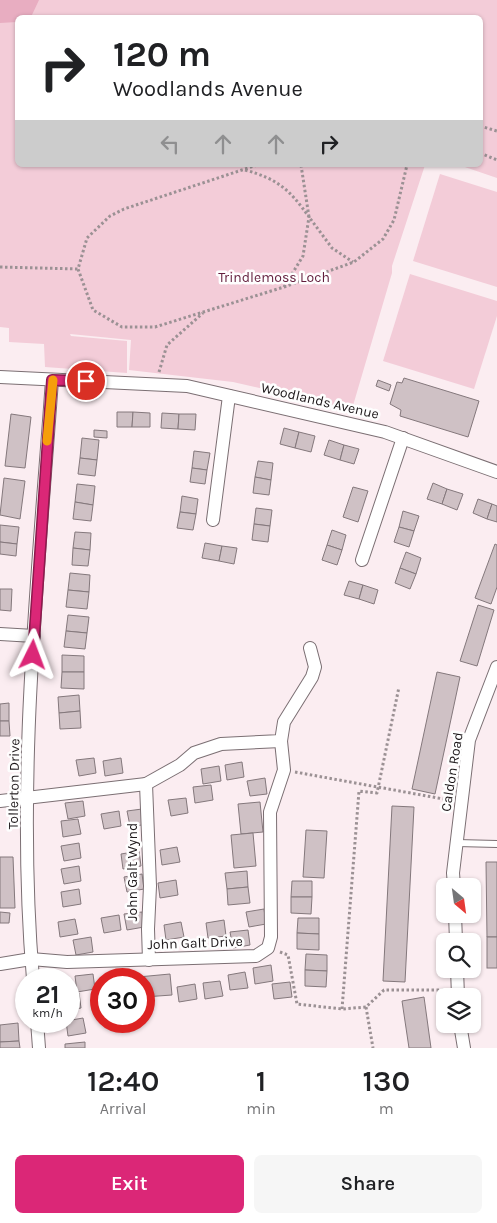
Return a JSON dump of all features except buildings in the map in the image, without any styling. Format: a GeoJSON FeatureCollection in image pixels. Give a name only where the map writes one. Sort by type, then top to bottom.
{"type":"FeatureCollection","features":[{"type":"Feature","properties":{"kind":"street","name":"Woodlands Avenue"},"geometry":{"type":"LineString","coordinates":[[0,377],[187,386],[385,432],[497,472]]}},
{"type":"Feature","properties":{"kind":"street","name":"Tollerton Drive"},"geometry":{"type":"LineString","coordinates":[[32,968],[26,800],[34,636],[52,380]]}},
{"type":"Feature","properties":{"kind":"street"},"geometry":{"type":"LineString","coordinates":[[213,520],[229,396]]}},
{"type":"Feature","properties":{"kind":"street"},"geometry":{"type":"LineString","coordinates":[[362,560],[403,438]]}},
{"type":"Feature","properties":{"kind":"street"},"geometry":{"type":"LineString","coordinates":[[0,634],[34,636]]}},
{"type":"Feature","properties":{"kind":"street"},"geometry":{"type":"LineString","coordinates":[[268,948],[271,937],[270,812],[284,770],[280,741],[284,722],[312,677],[315,667],[310,648]]}},
{"type":"Feature","properties":{"kind":"street","name":"Caldon Road"},"geometry":{"type":"LineString","coordinates":[[455,878],[469,740],[497,667]]}},
{"type":"Feature","properties":{"kind":"street"},"geometry":{"type":"LineString","coordinates":[[0,801],[26,800],[44,794],[146,784],[180,765],[194,753],[221,744],[280,741]]}},
{"type":"Feature","properties":{"kind":"street","name":"John Galt Wynd"},"geometry":{"type":"LineString","coordinates":[[146,784],[150,886],[149,960]]}},
{"type":"Feature","properties":{"kind":"street","name":"John Galt Drive"},"geometry":{"type":"LineString","coordinates":[[0,964],[31,959],[67,962],[256,956],[268,948]]}},
{"type":"Feature","properties":{"kind":"street"},"geometry":{"type":"LineString","coordinates":[[38,1033],[39,1048]]}},
{"type":"Feature","properties":{"kind":"street"},"geometry":{"type":"LineString","coordinates":[[462,1033],[464,1048]]}},
{"type":"Feature","properties":{"kind":"lane"},"geometry":{"type":"LineString","coordinates":[[457,843],[497,844]]}},
{"type":"Feature","properties":{"kind":"path"},"geometry":{"type":"LineString","coordinates":[[483,127],[497,131]]}},
{"type":"Feature","properties":{"kind":"path"},"geometry":{"type":"LineString","coordinates":[[483,154],[497,160]]}},
{"type":"Feature","properties":{"kind":"path"},"geometry":{"type":"LineString","coordinates":[[252,167],[124,209],[110,216],[87,238],[78,269],[93,310],[122,327],[155,327],[284,288],[354,262],[383,239],[394,220],[407,167]]}},
{"type":"Feature","properties":{"kind":"path"},"geometry":{"type":"LineString","coordinates":[[284,288],[303,256],[309,217],[301,167]]}},
{"type":"Feature","properties":{"kind":"path"},"geometry":{"type":"LineString","coordinates":[[245,170],[267,176],[291,192],[332,248],[354,262]]}},
{"type":"Feature","properties":{"kind":"path"},"geometry":{"type":"LineString","coordinates":[[0,268],[78,269]]}},
{"type":"Feature","properties":{"kind":"path"},"geometry":{"type":"LineString","coordinates":[[155,385],[167,344],[206,311]]}},
{"type":"Feature","properties":{"kind":"path"},"geometry":{"type":"LineString","coordinates":[[342,1009],[359,791],[377,793],[399,687]]}},
{"type":"Feature","properties":{"kind":"path"},"geometry":{"type":"LineString","coordinates":[[284,770],[462,802]]}},
{"type":"Feature","properties":{"kind":"path"},"geometry":{"type":"LineString","coordinates":[[268,948],[288,955],[297,1004],[342,1009],[366,1007],[384,990],[436,992]]}},
{"type":"Feature","properties":{"kind":"path"},"geometry":{"type":"LineString","coordinates":[[366,1007],[373,1048]]}},
{"type":"Feature","properties":{"kind":"green space","name":"Trindlemoss Loch"},"geometry":{"type":"Polygon","coordinates":[[[0,0],[497,0],[497,178],[465,167],[483,167],[483,15],[15,15],[15,167],[424,167],[392,266],[392,273],[352,409],[233,382],[129,370],[131,340],[70,334],[71,336],[127,341],[127,373],[45,367],[44,344],[9,342],[9,328],[0,327],[0,0]]]}},
{"type":"Feature","properties":{"kind":"green space"},"geometry":{"type":"Polygon","coordinates":[[[440,174],[497,192],[497,287],[413,261],[440,174]]]}},
{"type":"Feature","properties":{"kind":"green space"},"geometry":{"type":"Polygon","coordinates":[[[410,274],[497,301],[497,316],[474,389],[383,361],[410,274]]]}},
{"type":"Feature","properties":{"kind":"shaded area"},"geometry":{"type":"Polygon","coordinates":[[[0,0],[39,0],[32,15],[15,15],[15,22],[0,23],[0,0]]]}},
{"type":"Feature","properties":{"kind":"slow traffic"},"geometry":{"type":"LineString","coordinates":[[47,441],[53,380]]}},
{"type":"Feature","properties":{"kind":"route"},"geometry":{"type":"LineString","coordinates":[[33,655],[52,380],[86,381]]}}]}
